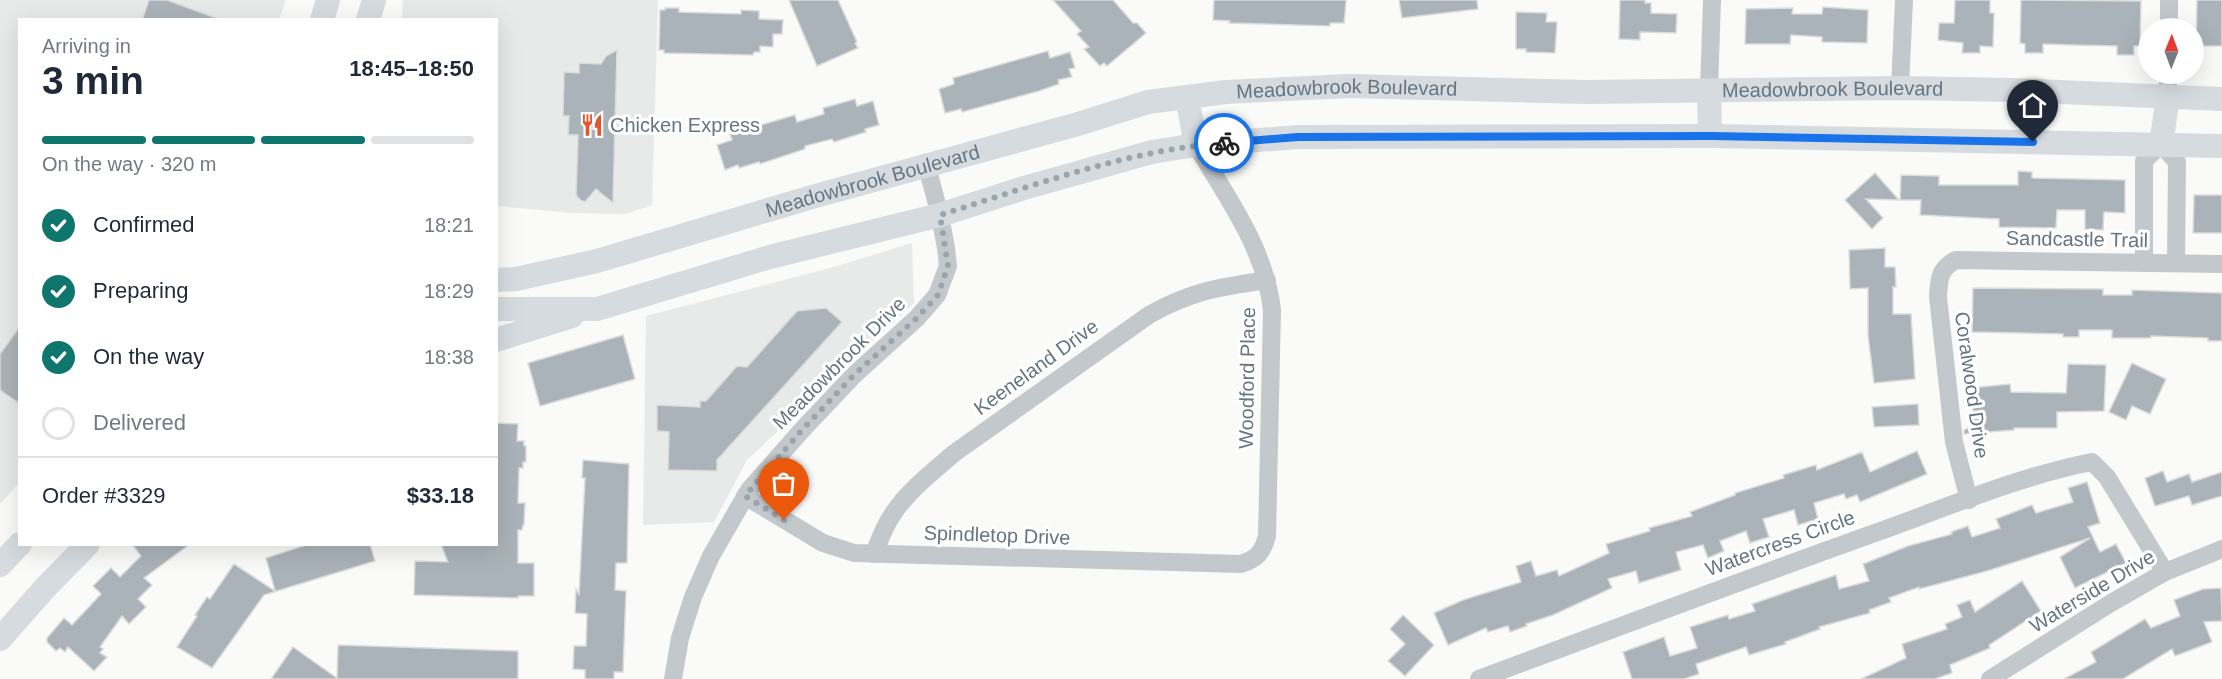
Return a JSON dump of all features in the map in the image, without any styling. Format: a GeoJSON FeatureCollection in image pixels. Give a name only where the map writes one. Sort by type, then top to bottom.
{"type":"FeatureCollection","features":[{"type":"Feature","properties":{"kind":"main road"},"geometry":{"type":"LineString","coordinates":[[323,18],[328,0]]}},
{"type":"Feature","properties":{"kind":"main road"},"geometry":{"type":"LineString","coordinates":[[369,18],[374,0]]}},
{"type":"Feature","properties":{"kind":"main road"},"geometry":{"type":"LineString","coordinates":[[2161,144],[2168,85]]}},
{"type":"Feature","properties":{"kind":"main road","name":"Meadowbrook Boulevard"},"geometry":{"type":"LineString","coordinates":[[498,280],[516,279],[597,261],[812,197],[927,167],[1148,102],[1226,92],[1349,86],[1588,92],[1900,88],[2013,90],[2168,85],[2222,99]]}},
{"type":"Feature","properties":{"kind":"main road"},"geometry":{"type":"LineString","coordinates":[[1709,91],[1710,136]]}},
{"type":"Feature","properties":{"kind":"main road"},"geometry":{"type":"LineString","coordinates":[[1187,97],[1196,145]]}},
{"type":"Feature","properties":{"kind":"main road"},"geometry":{"type":"LineString","coordinates":[[498,339],[770,257],[940,215],[1024,188],[1152,152],[1196,145],[1298,137],[1710,136],[2222,146]]}},
{"type":"Feature","properties":{"kind":"main road"},"geometry":{"type":"LineString","coordinates":[[498,309],[597,309]]}},
{"type":"Feature","properties":{"kind":"main road"},"geometry":{"type":"LineString","coordinates":[[0,565],[18,546]]}},
{"type":"Feature","properties":{"kind":"main road"},"geometry":{"type":"LineString","coordinates":[[4,627],[86,546]]}},
{"type":"Feature","properties":{"kind":"street"},"geometry":{"type":"LineString","coordinates":[[1709,91],[1712,0]]}},
{"type":"Feature","properties":{"kind":"street"},"geometry":{"type":"LineString","coordinates":[[1900,88],[1904,0]]}},
{"type":"Feature","properties":{"kind":"street"},"geometry":{"type":"LineString","coordinates":[[2169,0],[2169,18]]}},
{"type":"Feature","properties":{"kind":"street"},"geometry":{"type":"LineString","coordinates":[[2144,263],[2144,161],[2161,144],[2177,162],[2176,263]]}},
{"type":"Feature","properties":{"kind":"street","name":"Woodford Place"},"geometry":{"type":"LineString","coordinates":[[1196,145],[1242,221],[1267,280],[1272,310],[1267,536],[1259,555]]}},
{"type":"Feature","properties":{"kind":"street","name":"Meadowbrook Drive"},"geometry":{"type":"LineString","coordinates":[[673,679],[680,638],[693,597],[711,556],[745,496],[854,375],[917,318],[938,295],[948,266],[940,215],[927,167]]}},
{"type":"Feature","properties":{"kind":"street","name":"Sandcastle Trail"},"geometry":{"type":"LineString","coordinates":[[1940,276],[1947,264],[1956,260],[2222,264]]}},
{"type":"Feature","properties":{"kind":"street","name":"Coralwood Drive"},"geometry":{"type":"LineString","coordinates":[[1940,276],[1938,297],[1954,442],[1969,500]]}},
{"type":"Feature","properties":{"kind":"street","name":"Keeneland Drive"},"geometry":{"type":"LineString","coordinates":[[874,554],[885,526],[895,510],[936,469],[1149,315],[1192,293],[1267,280]]}},
{"type":"Feature","properties":{"kind":"street","name":"Watercress Circle"},"geometry":{"type":"LineString","coordinates":[[1479,679],[1697,597],[1969,500],[2063,468],[2092,462],[2107,477],[2165,572]]}},
{"type":"Feature","properties":{"kind":"street","name":"Spindletop Drive"},"geometry":{"type":"LineString","coordinates":[[745,496],[823,543],[854,553],[1241,564],[1259,555]]}},
{"type":"Feature","properties":{"kind":"street","name":"Waterside Drive"},"geometry":{"type":"LineString","coordinates":[[1990,679],[2165,572],[2222,549]]}},
{"type":"Feature","properties":{"kind":"shaded area"},"geometry":{"type":"Polygon","coordinates":[[[0,0],[286,0],[279,18],[18,18],[18,484],[0,504],[0,0]]]}},
{"type":"Feature","properties":{"kind":"shaded area"},"geometry":{"type":"Polygon","coordinates":[[[403,0],[658,0],[652,205],[625,214],[570,213],[498,206],[498,18],[402,18],[403,0]]]}},
{"type":"Feature","properties":{"kind":"shaded area"},"geometry":{"type":"Polygon","coordinates":[[[912,243],[914,303],[747,460],[714,522],[643,525],[646,316],[834,267],[912,243]]]}},
{"type":"Feature","properties":{"kind":"building"},"geometry":{"type":"Polygon","coordinates":[[[149,0],[167,0],[216,18],[143,18],[149,0]]]}},
{"type":"Feature","properties":{"kind":"building"},"geometry":{"type":"Polygon","coordinates":[[[789,0],[838,0],[858,48],[817,66],[789,0]]]}},
{"type":"Feature","properties":{"kind":"building"},"geometry":{"type":"Polygon","coordinates":[[[1053,0],[1113,0],[1133,23],[1137,23],[1146,33],[1107,66],[1104,63],[1100,66],[1084,49],[1089,47],[1077,34],[1081,31],[1053,0]]]}},
{"type":"Feature","properties":{"kind":"building"},"geometry":{"type":"Polygon","coordinates":[[[1214,0],[1346,0],[1344,23],[1330,23],[1330,26],[1229,23],[1230,21],[1213,20],[1214,0]]]}},
{"type":"Feature","properties":{"kind":"building"},"geometry":{"type":"Polygon","coordinates":[[[1399,0],[1477,0],[1478,9],[1402,18],[1399,0]]]}},
{"type":"Feature","properties":{"kind":"building"},"geometry":{"type":"Polygon","coordinates":[[[1620,0],[1645,0],[1645,3],[1651,3],[1651,13],[1677,14],[1676,33],[1640,32],[1640,40],[1619,39],[1620,0]]]}},
{"type":"Feature","properties":{"kind":"building"},"geometry":{"type":"Polygon","coordinates":[[[1955,0],[1990,0],[1990,13],[1994,13],[1993,47],[1980,46],[1980,53],[1962,53],[1963,43],[1938,40],[1939,23],[1954,23],[1955,0]]]}},
{"type":"Feature","properties":{"kind":"building"},"geometry":{"type":"Polygon","coordinates":[[[2021,0],[2141,1],[2141,18],[2138,18],[2138,46],[2134,46],[2134,55],[2117,55],[2117,46],[2043,44],[2043,53],[2025,53],[2025,44],[2020,43],[2021,0]]]}},
{"type":"Feature","properties":{"kind":"building"},"geometry":{"type":"Polygon","coordinates":[[[2197,0],[2222,0],[2222,46],[2204,46],[2204,18],[2197,18],[2197,0]]]}},
{"type":"Feature","properties":{"kind":"building"},"geometry":{"type":"Polygon","coordinates":[[[1823,7],[1868,10],[1867,43],[1822,42],[1822,37],[1791,35],[1790,44],[1745,44],[1746,9],[1793,8],[1792,14],[1822,14],[1823,7]]]}},
{"type":"Feature","properties":{"kind":"building"},"geometry":{"type":"Polygon","coordinates":[[[665,8],[679,8],[679,12],[741,14],[741,10],[759,11],[759,19],[783,20],[782,34],[773,34],[773,47],[760,46],[760,52],[754,52],[753,55],[664,53],[664,50],[659,50],[660,10],[665,10],[665,8]]]}},
{"type":"Feature","properties":{"kind":"building"},"geometry":{"type":"Polygon","coordinates":[[[1516,12],[1547,13],[1546,22],[1557,22],[1555,53],[1526,52],[1526,49],[1516,49],[1516,12]]]}},
{"type":"Feature","properties":{"kind":"building","name":"Chicken Express"},"geometry":{"type":"Polygon","coordinates":[[[617,50],[613,203],[596,189],[585,202],[576,195],[578,135],[568,135],[569,116],[563,116],[564,72],[579,73],[579,63],[601,64],[606,56],[617,50]]]}},
{"type":"Feature","properties":{"kind":"building"},"geometry":{"type":"Polygon","coordinates":[[[1048,51],[1050,58],[1070,52],[1075,68],[1069,69],[1072,77],[1058,80],[1059,84],[1039,91],[962,112],[961,109],[945,113],[939,89],[954,84],[953,78],[1048,51]]]}},
{"type":"Feature","properties":{"kind":"building"},"geometry":{"type":"Polygon","coordinates":[[[855,99],[857,106],[873,101],[879,125],[865,129],[866,132],[834,142],[832,139],[805,146],[805,149],[760,164],[759,162],[739,168],[738,165],[725,170],[717,145],[732,140],[730,134],[795,115],[797,122],[824,114],[823,108],[855,99]]]}},
{"type":"Feature","properties":{"kind":"building"},"geometry":{"type":"Polygon","coordinates":[[[2018,171],[2032,172],[2032,178],[2125,180],[2125,213],[2104,212],[2103,230],[2085,229],[2085,210],[2057,210],[2056,228],[1999,227],[1999,219],[1920,215],[1921,200],[1900,200],[1901,175],[1939,176],[1939,185],[2018,185],[2018,171]]]}},
{"type":"Feature","properties":{"kind":"building"},"geometry":{"type":"Polygon","coordinates":[[[1875,173],[1899,200],[1866,199],[1883,218],[1872,229],[1845,200],[1875,173]]]}},
{"type":"Feature","properties":{"kind":"building"},"geometry":{"type":"Polygon","coordinates":[[[2194,195],[2222,195],[2222,233],[2193,233],[2194,195]]]}},
{"type":"Feature","properties":{"kind":"building"},"geometry":{"type":"Polygon","coordinates":[[[1885,248],[1885,267],[1895,267],[1896,287],[1893,287],[1893,314],[1911,314],[1915,379],[1874,383],[1868,335],[1868,288],[1850,289],[1849,250],[1885,248]]]}},
{"type":"Feature","properties":{"kind":"building"},"geometry":{"type":"Polygon","coordinates":[[[1973,288],[2103,289],[2103,295],[2132,295],[2132,290],[2222,293],[2222,341],[2208,341],[2208,338],[2151,336],[2151,338],[2112,338],[2112,330],[2079,330],[2079,337],[2063,337],[2063,334],[1972,332],[1973,288]]]}},
{"type":"Feature","properties":{"kind":"building"},"geometry":{"type":"Polygon","coordinates":[[[826,308],[842,322],[717,460],[717,471],[668,470],[669,432],[657,431],[657,405],[700,407],[700,401],[706,401],[737,366],[747,367],[797,311],[826,308]]]}},
{"type":"Feature","properties":{"kind":"building"},"geometry":{"type":"Polygon","coordinates":[[[18,329],[18,403],[0,390],[0,354],[18,329]]]}},
{"type":"Feature","properties":{"kind":"building"},"geometry":{"type":"Polygon","coordinates":[[[623,335],[635,379],[540,406],[528,363],[623,335]]]}},
{"type":"Feature","properties":{"kind":"building"},"geometry":{"type":"Polygon","coordinates":[[[2132,363],[2166,379],[2150,414],[2132,406],[2126,420],[2109,412],[2132,363]]]}},
{"type":"Feature","properties":{"kind":"building"},"geometry":{"type":"Polygon","coordinates":[[[2068,364],[2106,365],[2104,411],[2057,412],[2057,428],[2014,428],[2014,430],[1964,434],[1964,430],[1986,420],[1974,421],[1971,388],[2010,384],[2011,392],[2066,393],[2068,364]]]}},
{"type":"Feature","properties":{"kind":"building"},"geometry":{"type":"Polygon","coordinates":[[[1918,404],[1919,425],[1874,427],[1872,407],[1918,404]]]}},
{"type":"Feature","properties":{"kind":"building"},"geometry":{"type":"Polygon","coordinates":[[[498,423],[518,424],[517,441],[524,441],[526,462],[523,462],[523,468],[519,468],[518,503],[525,503],[524,525],[522,530],[518,530],[518,563],[534,563],[534,596],[518,596],[518,598],[414,595],[415,561],[448,562],[442,546],[498,546],[498,423]]]}},
{"type":"Feature","properties":{"kind":"building"},"geometry":{"type":"Polygon","coordinates":[[[1917,451],[1927,474],[1860,502],[1857,495],[1846,499],[1844,494],[1814,503],[1818,519],[1798,525],[1794,510],[1763,519],[1769,537],[1750,543],[1746,531],[1720,541],[1724,551],[1708,558],[1703,545],[1676,552],[1681,570],[1639,583],[1636,571],[1608,579],[1612,588],[1510,632],[1508,626],[1488,632],[1486,628],[1448,645],[1434,613],[1463,600],[1521,582],[1516,566],[1531,561],[1536,576],[1557,570],[1559,576],[1609,553],[1606,544],[1650,531],[1649,528],[1692,516],[1690,512],[1735,495],[1735,493],[1784,478],[1783,475],[1816,465],[1817,470],[1862,452],[1870,472],[1917,451]]]}},
{"type":"Feature","properties":{"kind":"building"},"geometry":{"type":"Polygon","coordinates":[[[583,460],[629,464],[627,563],[616,563],[615,590],[626,591],[623,672],[614,672],[614,679],[585,679],[585,670],[573,669],[574,646],[586,646],[587,614],[575,613],[576,589],[579,594],[585,478],[582,478],[583,460]]]}},
{"type":"Feature","properties":{"kind":"building"},"geometry":{"type":"Polygon","coordinates":[[[2163,471],[2167,482],[2189,474],[2192,482],[2222,472],[2222,496],[2192,505],[2189,496],[2155,506],[2145,478],[2163,471]]]}},
{"type":"Feature","properties":{"kind":"building"},"geometry":{"type":"Polygon","coordinates":[[[2087,482],[2100,523],[2088,527],[2100,552],[2116,544],[2126,563],[2075,588],[2060,557],[2090,538],[1987,571],[1919,589],[1919,587],[1889,598],[1891,602],[1869,610],[1870,613],[1819,627],[1820,629],[1785,642],[1786,644],[1749,655],[1746,647],[1696,664],[1699,674],[1684,679],[1632,679],[1623,652],[1664,637],[1670,656],[1697,648],[1690,627],[1728,615],[1729,619],[1755,611],[1752,604],[1836,575],[1839,589],[1869,581],[1863,564],[1908,546],[1952,534],[1951,532],[1968,526],[1972,537],[2000,528],[1996,519],[2032,505],[2036,513],[2073,502],[2068,488],[2087,482]]]}},
{"type":"Feature","properties":{"kind":"building"},"geometry":{"type":"Polygon","coordinates":[[[134,546],[187,546],[144,578],[152,585],[138,599],[146,607],[129,624],[122,616],[100,647],[103,649],[100,653],[107,657],[94,671],[68,647],[65,652],[60,648],[56,651],[47,642],[47,638],[64,618],[72,625],[101,594],[93,586],[111,568],[120,577],[141,556],[134,546]]]}},
{"type":"Feature","properties":{"kind":"building"},"geometry":{"type":"Polygon","coordinates":[[[303,546],[371,546],[375,561],[264,595],[212,668],[177,647],[207,597],[210,599],[234,564],[275,591],[266,558],[303,546]]]}},
{"type":"Feature","properties":{"kind":"building"},"geometry":{"type":"Polygon","coordinates":[[[2022,581],[2041,611],[1989,645],[1990,648],[1950,665],[1952,673],[1935,679],[1861,679],[1906,658],[1902,644],[1947,629],[1945,624],[1962,617],[1957,605],[1970,600],[1975,612],[2022,581]]]}},
{"type":"Feature","properties":{"kind":"building"},"geometry":{"type":"Polygon","coordinates":[[[2221,588],[2222,621],[2204,622],[2212,642],[2175,656],[2172,649],[2123,679],[2064,679],[2096,662],[2091,652],[2145,619],[2151,628],[2180,616],[2174,600],[2203,589],[2221,588]]]}},
{"type":"Feature","properties":{"kind":"building"},"geometry":{"type":"Polygon","coordinates":[[[1403,615],[1434,645],[1405,676],[1388,661],[1405,644],[1390,629],[1403,615]]]}},
{"type":"Feature","properties":{"kind":"building"},"geometry":{"type":"Polygon","coordinates":[[[338,645],[518,651],[518,679],[271,679],[293,647],[337,678],[338,645]]]}},
{"type":"Feature","properties":{"kind":"way so far"},"geometry":{"type":"LineString","coordinates":[[784,520],[745,496],[802,430],[854,375],[917,318],[938,295],[948,266],[940,215],[1024,188],[1152,152],[1224,143]]}},
{"type":"Feature","properties":{"kind":"place","name":"Chicken Express"},"geometry":{"type":"Point","coordinates":[592,125]}},
{"type":"Feature","properties":{"kind":"route"},"geometry":{"type":"LineString","coordinates":[[1224,143],[1298,137],[1710,136],[2033,142]]}}]}
